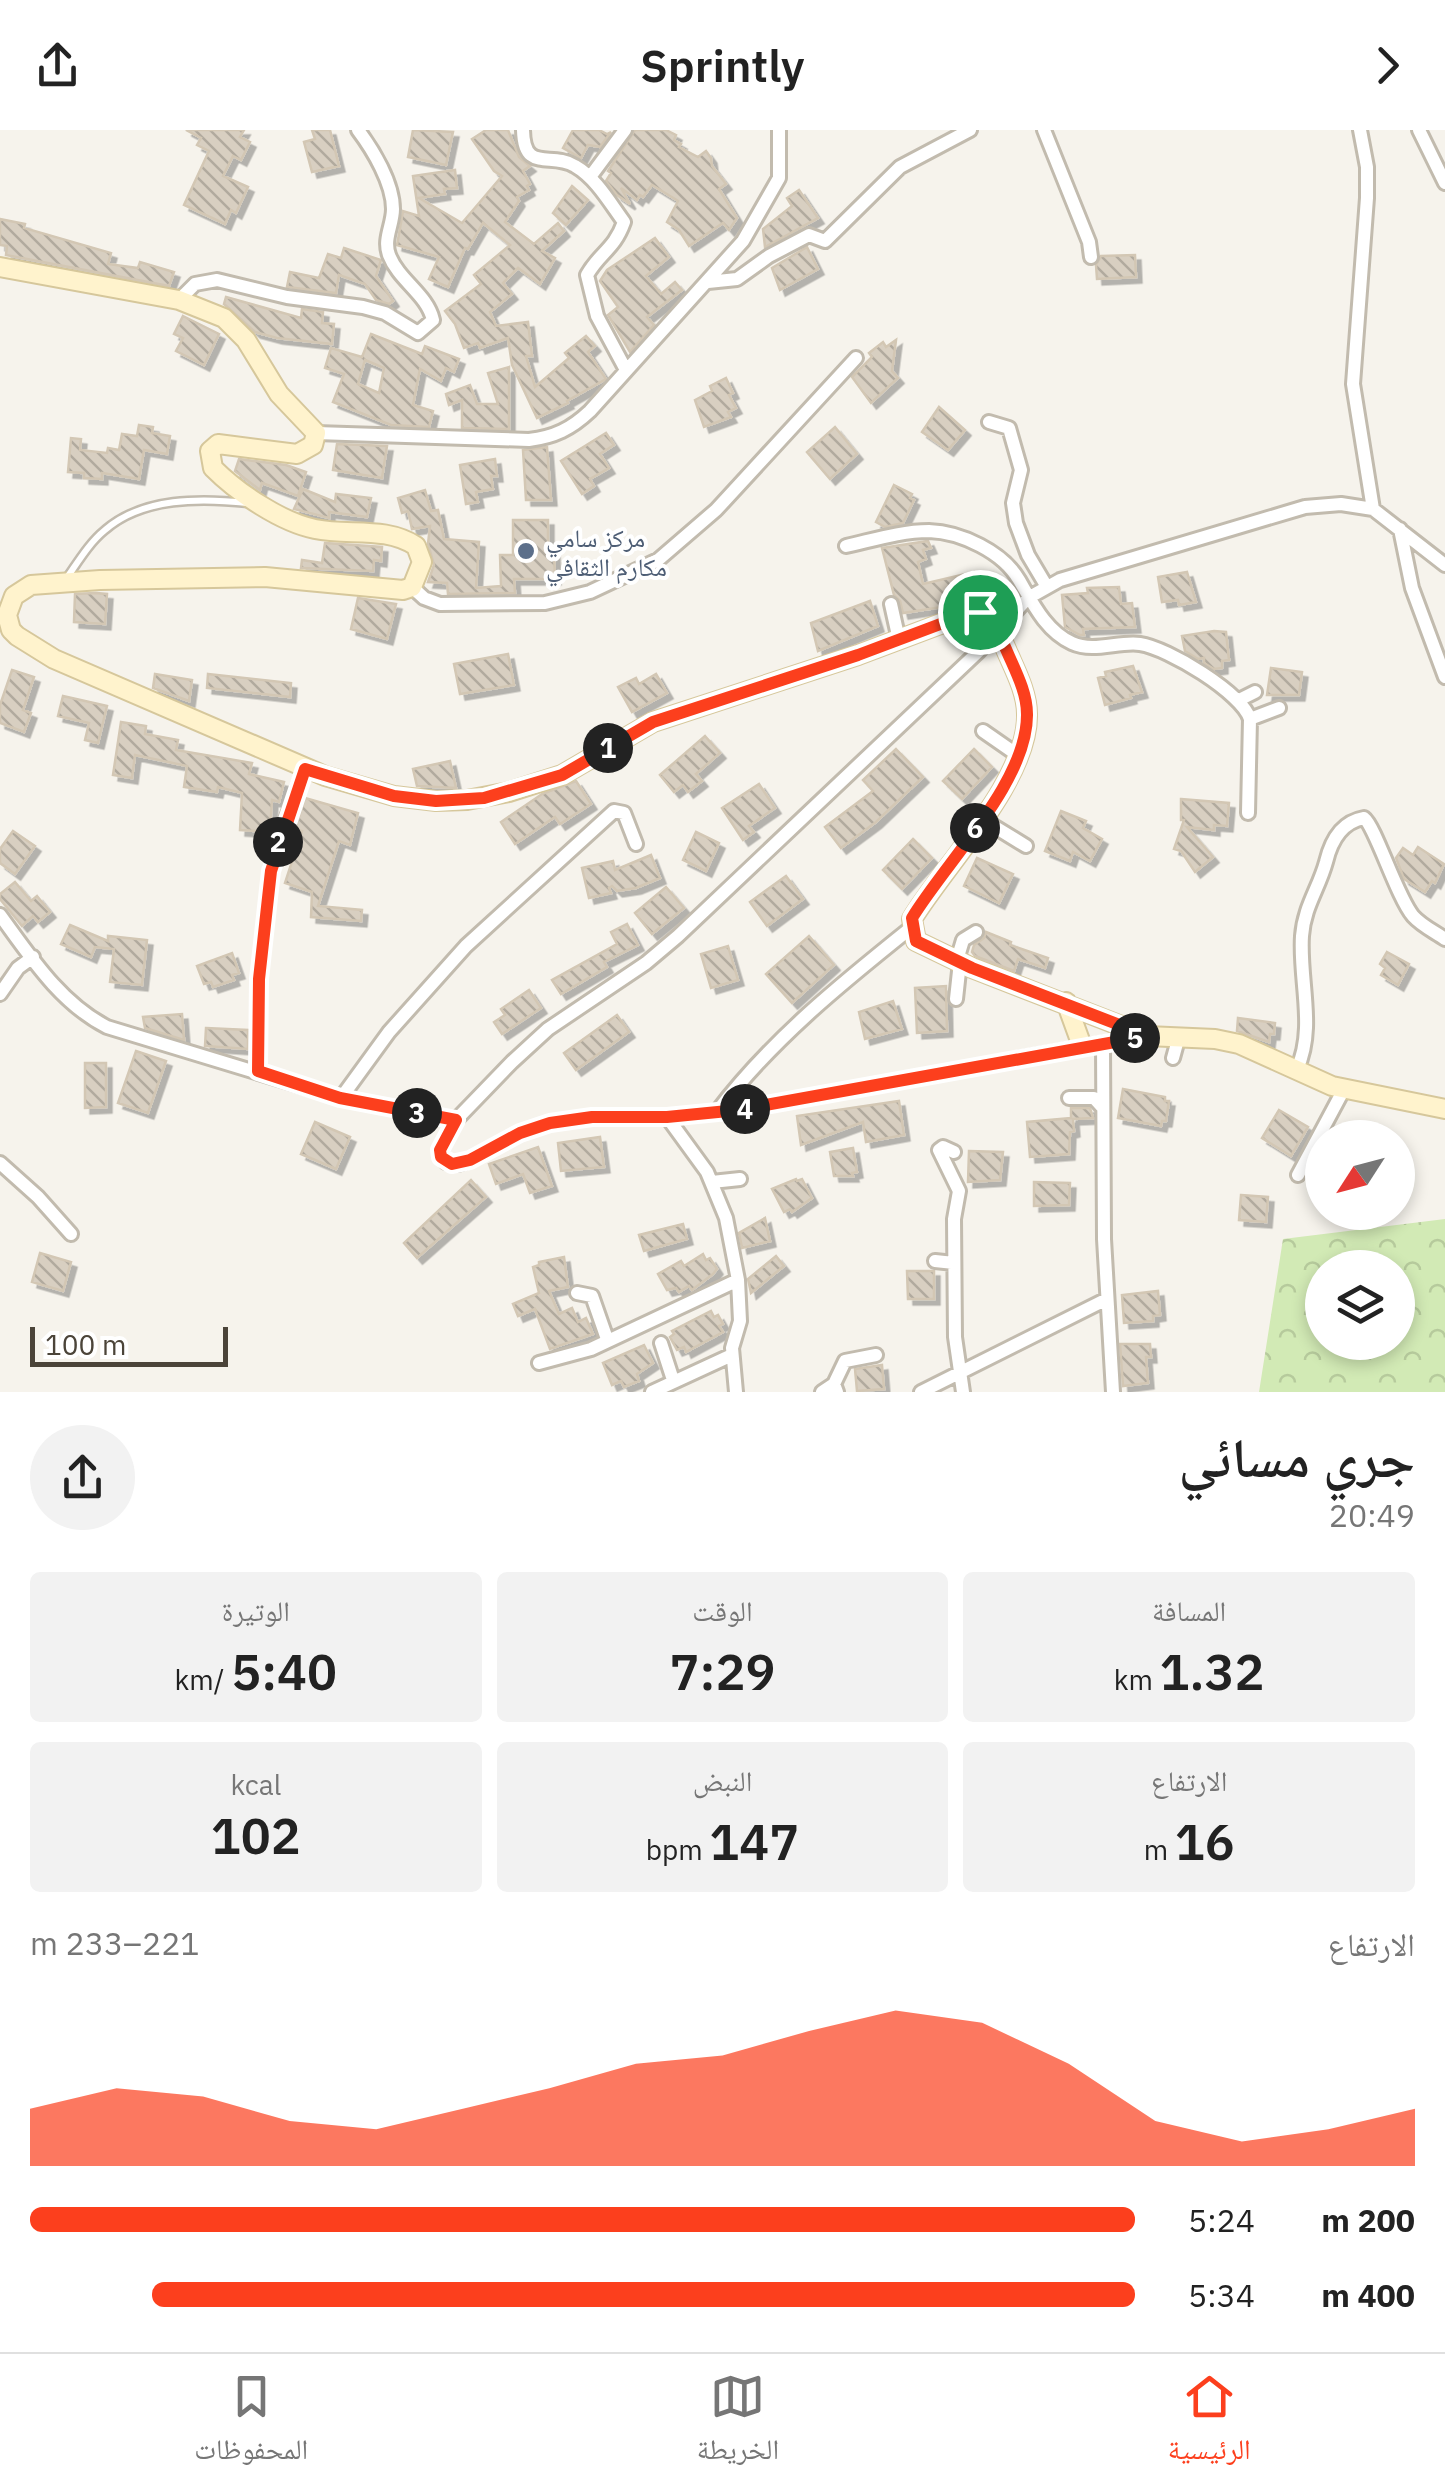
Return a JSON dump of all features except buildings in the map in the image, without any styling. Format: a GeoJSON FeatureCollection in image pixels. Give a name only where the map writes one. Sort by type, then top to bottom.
{"type":"FeatureCollection","features":[{"type":"Feature","properties":{"kind":"main road"},"geometry":{"type":"LineString","coordinates":[[0,267],[179,300],[224,318],[236,328],[279,394],[316,433],[313,445],[297,454],[226,445],[214,447],[210,458],[213,468],[264,505],[299,524],[317,529],[382,532],[409,542],[421,553],[422,562],[412,587],[391,589],[266,578],[32,585],[14,596],[3,615],[17,636],[54,660],[305,769],[394,796],[436,801],[484,798],[562,775],[653,722],[973,612],[986,615],[1014,668],[1028,709],[1025,742],[982,819],[914,914],[916,941],[1148,1036],[1238,1044],[1316,1081],[1445,1109]]}},
{"type":"Feature","properties":{"kind":"main road"},"geometry":{"type":"LineString","coordinates":[[1066,1002],[1082,1046]]}},
{"type":"Feature","properties":{"kind":"street"},"geometry":{"type":"LineString","coordinates":[[179,300],[195,284],[217,280],[287,297],[363,308],[385,314],[418,333],[429,328],[433,320],[430,310],[402,277],[389,254],[387,234],[394,211],[389,189],[358,130]]}},
{"type":"Feature","properties":{"kind":"street"},"geometry":{"type":"LineString","coordinates":[[523,130],[525,148],[532,156],[540,161],[572,163],[590,178],[624,222],[614,246],[595,260],[587,274],[596,316],[626,370]]}},
{"type":"Feature","properties":{"kind":"street"},"geometry":{"type":"LineString","coordinates":[[590,178],[626,130]]}},
{"type":"Feature","properties":{"kind":"street"},"geometry":{"type":"LineString","coordinates":[[316,433],[512,440],[550,438],[580,420],[743,241],[779,178],[779,130]]}},
{"type":"Feature","properties":{"kind":"street"},"geometry":{"type":"LineString","coordinates":[[708,282],[736,279],[809,235],[825,241],[900,167],[970,130]]}},
{"type":"Feature","properties":{"kind":"street"},"geometry":{"type":"LineString","coordinates":[[1044,130],[1091,257]]}},
{"type":"Feature","properties":{"kind":"street"},"geometry":{"type":"LineString","coordinates":[[1360,130],[1367,167],[1367,198],[1353,384],[1373,509]]}},
{"type":"Feature","properties":{"kind":"street"},"geometry":{"type":"LineString","coordinates":[[1419,130],[1445,183]]}},
{"type":"Feature","properties":{"kind":"street"},"geometry":{"type":"LineString","coordinates":[[412,587],[424,598],[440,604],[544,603],[590,592],[658,560],[716,510],[856,358]]}},
{"type":"Feature","properties":{"kind":"street"},"geometry":{"type":"LineString","coordinates":[[989,422],[1009,428],[1021,470],[1014,503],[1016,523],[1028,555],[1047,587]]}},
{"type":"Feature","properties":{"kind":"street"},"geometry":{"type":"LineString","coordinates":[[1148,1036],[716,1112],[667,1117],[592,1117],[550,1123],[520,1133],[470,1160],[452,1164],[441,1157],[440,1150],[456,1120],[512,1062],[548,1029],[646,963],[678,936],[997,633],[1028,598],[1060,580],[1305,507],[1341,504],[1373,509],[1445,565]]}},
{"type":"Feature","properties":{"kind":"street"},"geometry":{"type":"LineString","coordinates":[[1400,529],[1412,588],[1445,677]]}},
{"type":"Feature","properties":{"kind":"street"},"geometry":{"type":"LineString","coordinates":[[846,546],[929,531],[964,538],[1003,560],[1036,610],[1066,641],[1078,646],[1137,643],[1186,664],[1247,709],[1248,813]]}},
{"type":"Feature","properties":{"kind":"street"},"geometry":{"type":"LineString","coordinates":[[891,604],[899,640]]}},
{"type":"Feature","properties":{"kind":"street"},"geometry":{"type":"LineString","coordinates":[[1239,700],[1255,692]]}},
{"type":"Feature","properties":{"kind":"street"},"geometry":{"type":"LineString","coordinates":[[1250,720],[1279,708]]}},
{"type":"Feature","properties":{"kind":"street"},"geometry":{"type":"LineString","coordinates":[[984,731],[1019,756]]}},
{"type":"Feature","properties":{"kind":"street"},"geometry":{"type":"LineString","coordinates":[[258,1071],[259,979],[271,871],[305,769]]}},
{"type":"Feature","properties":{"kind":"street"},"geometry":{"type":"LineString","coordinates":[[340,1098],[389,1032],[466,946],[614,811],[624,813],[636,844]]}},
{"type":"Feature","properties":{"kind":"street"},"geometry":{"type":"LineString","coordinates":[[1297,1069],[1305,1046],[1302,936],[1308,900],[1325,865],[1328,846],[1352,820],[1364,818],[1370,822],[1383,860],[1413,916],[1445,939]]}},
{"type":"Feature","properties":{"kind":"street"},"geometry":{"type":"LineString","coordinates":[[982,819],[1026,846]]}},
{"type":"Feature","properties":{"kind":"street"},"geometry":{"type":"LineString","coordinates":[[0,915],[78,1009],[106,1027],[340,1098],[456,1120]]}},
{"type":"Feature","properties":{"kind":"street"},"geometry":{"type":"LineString","coordinates":[[716,1112],[763,1058],[912,927]]}},
{"type":"Feature","properties":{"kind":"street"},"geometry":{"type":"LineString","coordinates":[[956,999],[958,961],[964,940],[976,932]]}},
{"type":"Feature","properties":{"kind":"street"},"geometry":{"type":"LineString","coordinates":[[0,994],[18,968],[33,957]]}},
{"type":"Feature","properties":{"kind":"street"},"geometry":{"type":"LineString","coordinates":[[1173,1058],[1179,1036]]}},
{"type":"Feature","properties":{"kind":"street"},"geometry":{"type":"LineString","coordinates":[[1103,1044],[1107,1299],[1113,1392]]}},
{"type":"Feature","properties":{"kind":"street"},"geometry":{"type":"LineString","coordinates":[[1298,1175],[1344,1089]]}},
{"type":"Feature","properties":{"kind":"street"},"geometry":{"type":"LineString","coordinates":[[1070,1098],[1094,1098],[1103,1108]]}},
{"type":"Feature","properties":{"kind":"street"},"geometry":{"type":"LineString","coordinates":[[667,1117],[695,1152],[726,1218],[738,1280],[740,1321],[732,1355],[736,1392]]}},
{"type":"Feature","properties":{"kind":"street"},"geometry":{"type":"LineString","coordinates":[[954,1152],[943,1147],[939,1150],[959,1192],[954,1219],[955,1337],[962,1392]]}},
{"type":"Feature","properties":{"kind":"street"},"geometry":{"type":"LineString","coordinates":[[0,1163],[71,1234]]}},
{"type":"Feature","properties":{"kind":"street"},"geometry":{"type":"LineString","coordinates":[[712,1182],[740,1179]]}},
{"type":"Feature","properties":{"kind":"street"},"geometry":{"type":"LineString","coordinates":[[936,1262],[954,1263]]}},
{"type":"Feature","properties":{"kind":"street"},"geometry":{"type":"LineString","coordinates":[[539,1363],[591,1349],[738,1280]]}},
{"type":"Feature","properties":{"kind":"street"},"geometry":{"type":"LineString","coordinates":[[578,1293],[592,1296],[607,1339]]}},
{"type":"Feature","properties":{"kind":"street"},"geometry":{"type":"LineString","coordinates":[[922,1392],[1107,1299]]}},
{"type":"Feature","properties":{"kind":"street"},"geometry":{"type":"LineString","coordinates":[[661,1343],[673,1380]]}},
{"type":"Feature","properties":{"kind":"street"},"geometry":{"type":"LineString","coordinates":[[652,1392],[732,1355]]}},
{"type":"Feature","properties":{"kind":"street"},"geometry":{"type":"LineString","coordinates":[[831,1389],[846,1361],[876,1355]]}},
{"type":"Feature","properties":{"kind":"lane"},"geometry":{"type":"LineString","coordinates":[[64,582],[100,534],[126,516],[193,498],[264,505]]}},
{"type":"Feature","properties":{"kind":"green space"},"geometry":{"type":"Polygon","coordinates":[[[1445,1219],[1445,1392],[1259,1392],[1283,1239],[1356,1230],[1415,1230],[1415,1223],[1445,1219]]]}},
{"type":"Feature","properties":{"kind":"place","name":"مركز سامي مكارم الثقافي"},"geometry":{"type":"Point","coordinates":[526,551]}},
{"type":"Feature","properties":{"kind":"route"},"geometry":{"type":"LineString","coordinates":[[980,612],[992,622],[1022,690],[1028,709],[1025,742],[986,814],[912,918],[916,941],[972,968],[1148,1036],[738,1110],[667,1117],[592,1117],[550,1123],[520,1133],[458,1164],[446,1162],[440,1150],[456,1120],[340,1098],[258,1071],[259,979],[271,871],[274,852],[305,769],[394,796],[436,801],[484,798],[562,775],[653,722],[980,612]]}}]}
